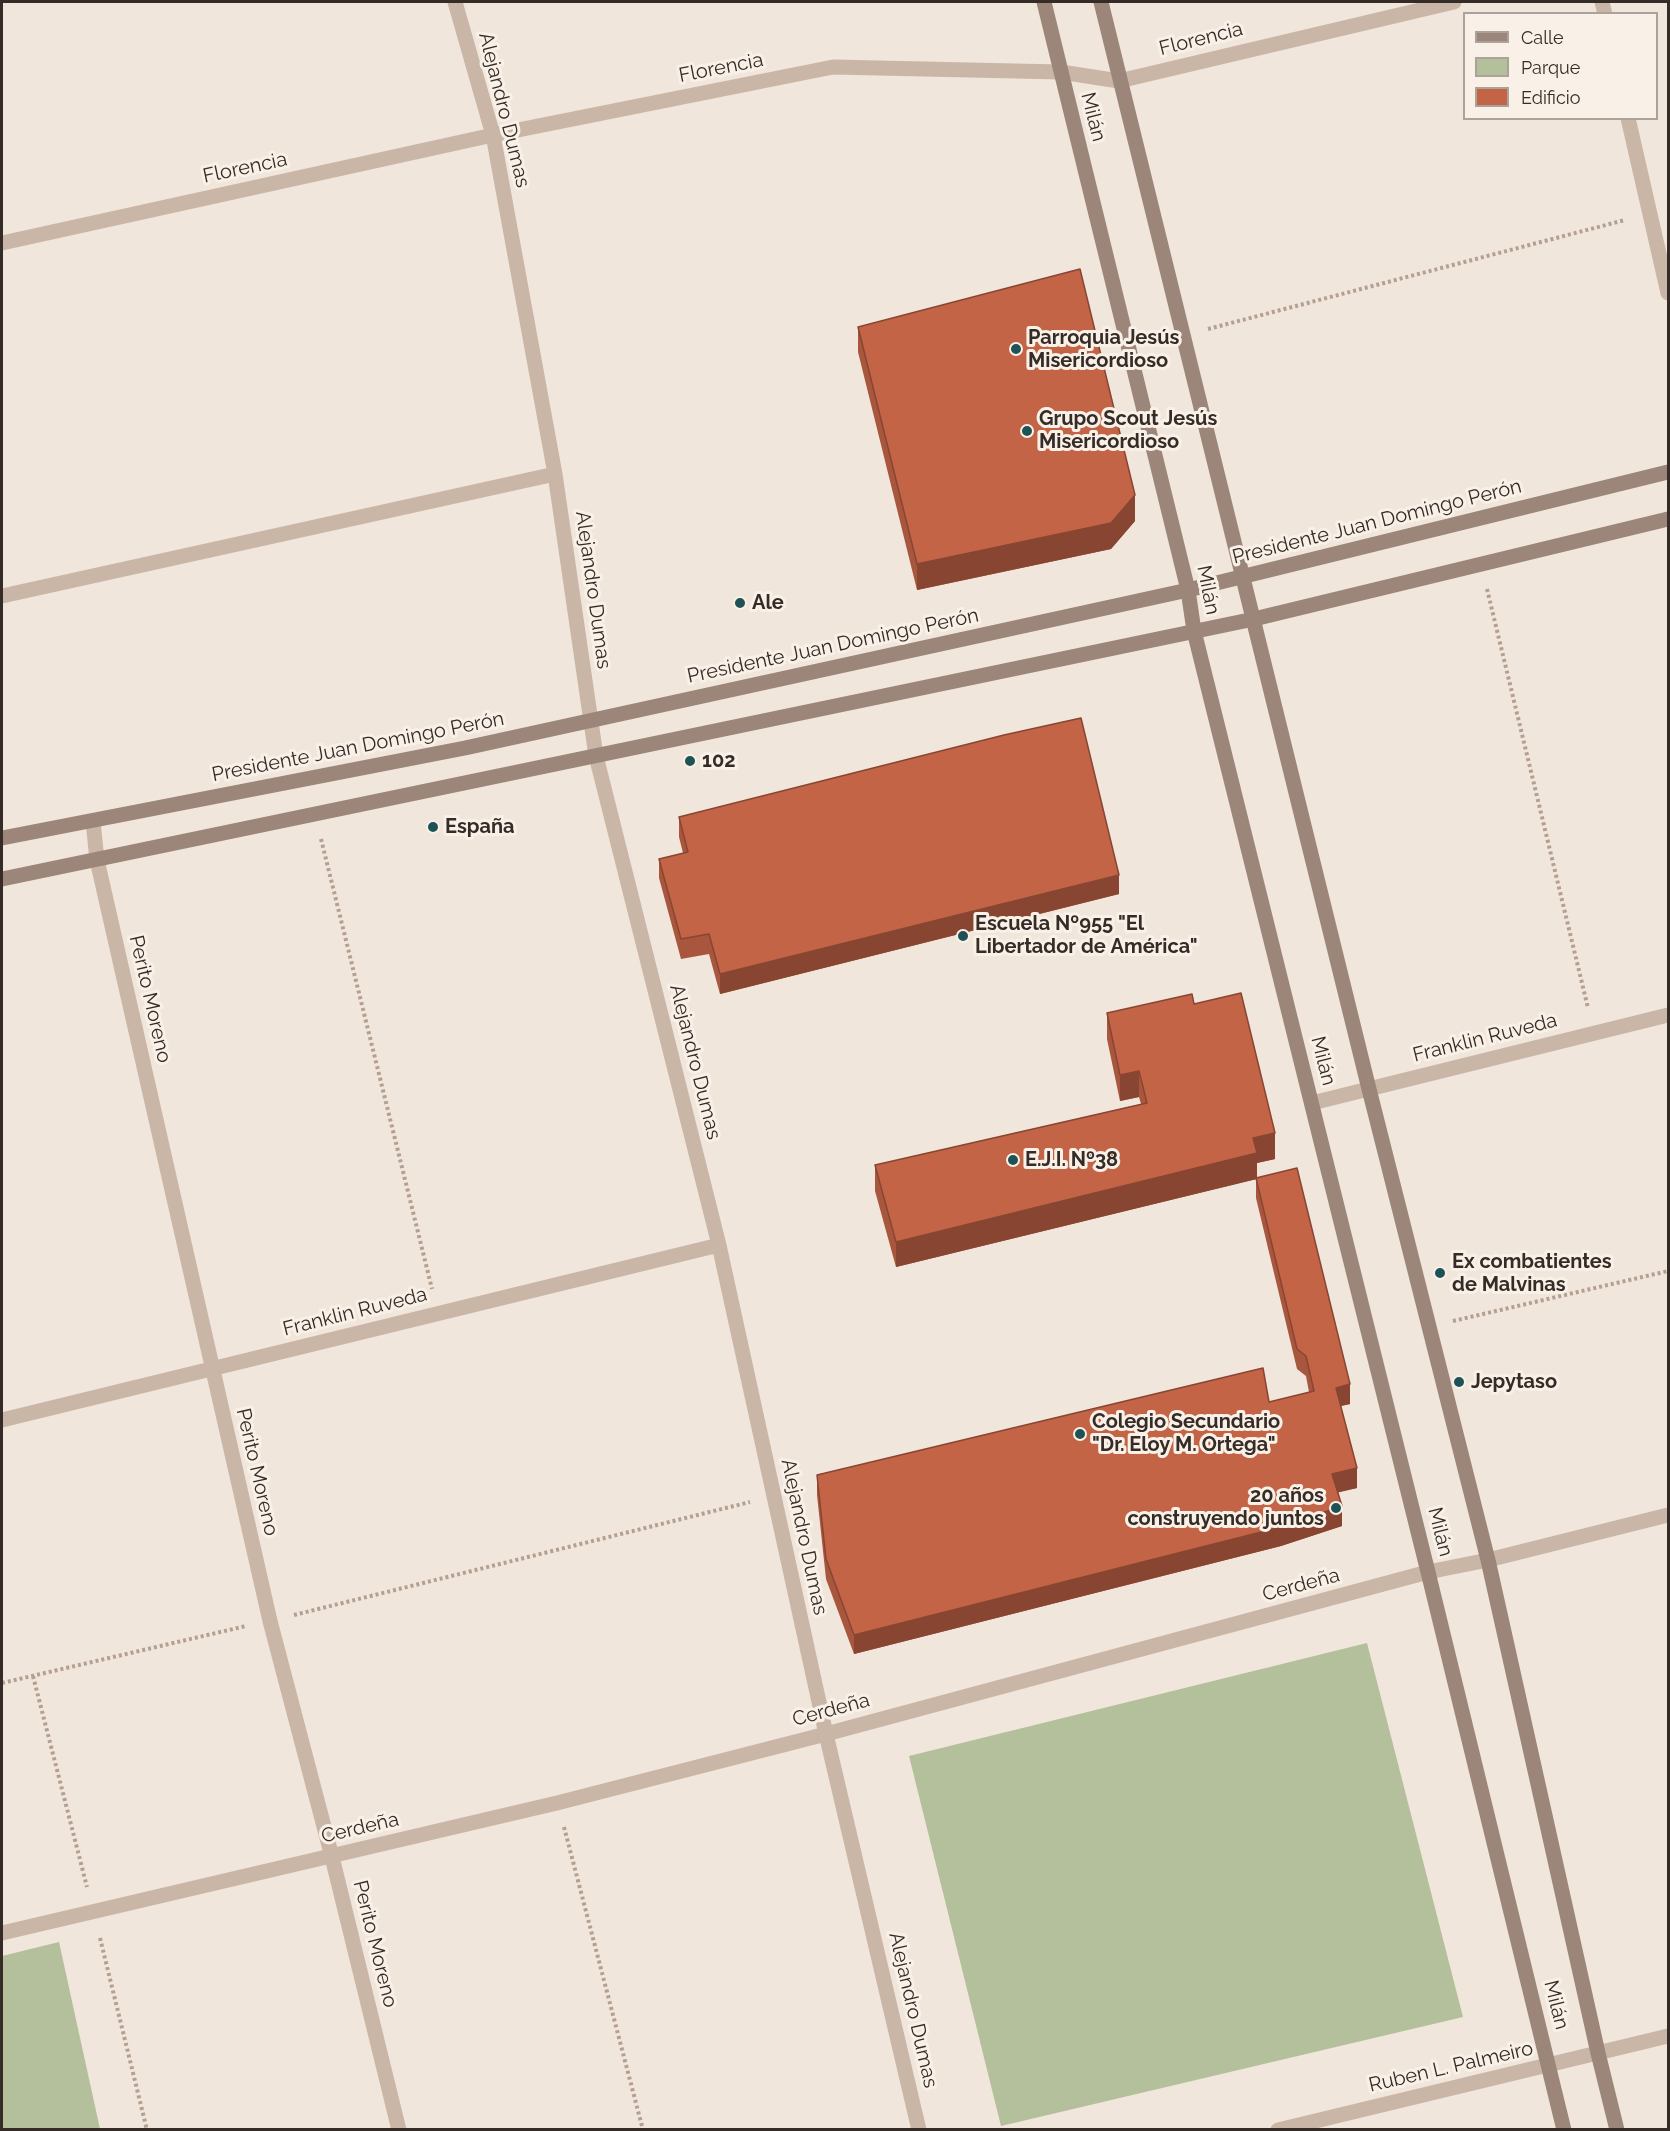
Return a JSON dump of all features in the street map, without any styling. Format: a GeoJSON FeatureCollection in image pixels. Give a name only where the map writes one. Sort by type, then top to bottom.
{"type":"FeatureCollection","features":[{"type":"Feature","properties":{"kind":"main road","name":"Milán"},"geometry":{"type":"LineString","coordinates":[[1044,2],[1188,590],[1194,631],[1564,2130]]}},
{"type":"Feature","properties":{"kind":"main road","name":"Milán"},"geometry":{"type":"LineString","coordinates":[[1101,2],[1369,1089],[1488,1560],[1617,2130]]}},
{"type":"Feature","properties":{"kind":"main road","name":"Presidente Juan Domingo Perón"},"geometry":{"type":"LineString","coordinates":[[2,838],[465,748],[1188,590],[1668,472]]}},
{"type":"Feature","properties":{"kind":"main road"},"geometry":{"type":"LineString","coordinates":[[2,879],[1254,619],[1668,519]]}},
{"type":"Feature","properties":{"kind":"street","name":"Alejandro Dumas"},"geometry":{"type":"LineString","coordinates":[[454,2],[493,135],[555,474],[596,756],[719,1245],[826,1734],[919,2130]]}},
{"type":"Feature","properties":{"kind":"street","name":"Florencia"},"geometry":{"type":"LineString","coordinates":[[2,243],[493,135],[833,67],[1061,72],[1119,81],[1454,2]]}},
{"type":"Feature","properties":{"kind":"street"},"geometry":{"type":"LineString","coordinates":[[1628,120],[1668,293]]}},
{"type":"Feature","properties":{"kind":"street"},"geometry":{"type":"LineString","coordinates":[[2,597],[555,474]]}},
{"type":"Feature","properties":{"kind":"street","name":"Perito Moreno"},"geometry":{"type":"LineString","coordinates":[[93,821],[97,860],[270,1621],[332,1857],[399,2130]]}},
{"type":"Feature","properties":{"kind":"street","name":"Franklin Ruveda"},"geometry":{"type":"LineString","coordinates":[[1312,1103],[1668,1015]]}},
{"type":"Feature","properties":{"kind":"street","name":"Franklin Ruveda"},"geometry":{"type":"LineString","coordinates":[[2,1420],[719,1245]]}},
{"type":"Feature","properties":{"kind":"street","name":"Cerdeña"},"geometry":{"type":"LineString","coordinates":[[2,1933],[557,1803],[826,1734],[1428,1572],[1488,1560],[1668,1515]]}},
{"type":"Feature","properties":{"kind":"street","name":"Ruben L. Palmeiro"},"geometry":{"type":"LineString","coordinates":[[1278,2130],[1668,2036]]}},
{"type":"Feature","properties":{"kind":"path"},"geometry":{"type":"LineString","coordinates":[[1182,336],[1649,213]]}},
{"type":"Feature","properties":{"kind":"path"},"geometry":{"type":"LineString","coordinates":[[1482,565],[1594,1033]]}},
{"type":"Feature","properties":{"kind":"path"},"geometry":{"type":"LineString","coordinates":[[314,814],[438,1313]]}},
{"type":"Feature","properties":{"kind":"path"},"geometry":{"type":"LineString","coordinates":[[1429,1326],[1668,1271]]}},
{"type":"Feature","properties":{"kind":"path"},"geometry":{"type":"LineString","coordinates":[[2,1683],[270,1621],[774,1496]]}},
{"type":"Feature","properties":{"kind":"path"},"geometry":{"type":"LineString","coordinates":[[557,1803],[643,2130]]}},
{"type":"Feature","properties":{"kind":"green space"},"geometry":{"type":"Polygon","coordinates":[[[1367,1643],[1463,2017],[1001,2126],[909,1756],[1367,1643]]]}},
{"type":"Feature","properties":{"kind":"green space"},"geometry":{"type":"Polygon","coordinates":[[[59,1942],[100,2129],[2,2129],[2,1956],[59,1942]]]}},
{"type":"Feature","properties":{"kind":"building","name":"Parroquia Jesús Misericordioso"},"geometry":{"type":"Polygon","coordinates":[[[1080,269],[1135,495],[1111,523],[917,564],[858,327],[1080,269]]]}},
{"type":"Feature","properties":{"kind":"building"},"geometry":{"type":"Polygon","coordinates":[[[1081,718],[1119,875],[720,974],[709,934],[681,939],[659,859],[688,852],[679,817],[1004,735],[1081,718]]]}},
{"type":"Feature","properties":{"kind":"building"},"geometry":{"type":"Polygon","coordinates":[[[1241,993],[1275,1133],[1253,1138],[1257,1153],[896,1242],[875,1165],[1147,1103],[1139,1071],[1120,1075],[1107,1013],[1192,994],[1194,1004],[1241,993]]]}},
{"type":"Feature","properties":{"kind":"building","name":"Colegio Secundario \"Dr. Eloy M. Ortega\""},"geometry":{"type":"Polygon","coordinates":[[[1297,1168],[1350,1384],[1336,1388],[1357,1468],[1332,1474],[1342,1506],[1281,1527],[854,1635],[826,1559],[817,1475],[1263,1368],[1269,1402],[1314,1391],[1306,1356],[1297,1349],[1256,1178],[1297,1168]]]}},
{"type":"Feature","properties":{"kind":"place","name":"Parroquia Jesús Misericordioso"},"geometry":{"type":"Point","coordinates":[1016,349]}},
{"type":"Feature","properties":{"kind":"place","name":"Grupo Scout Jesús Misericordioso"},"geometry":{"type":"Point","coordinates":[1027,431]}},
{"type":"Feature","properties":{"kind":"place","name":"Ale"},"geometry":{"type":"Point","coordinates":[740,603]}},
{"type":"Feature","properties":{"kind":"place","name":"102"},"geometry":{"type":"Point","coordinates":[690,761]}},
{"type":"Feature","properties":{"kind":"place","name":"España"},"geometry":{"type":"Point","coordinates":[433,827]}},
{"type":"Feature","properties":{"kind":"place","name":"Escuela Nº955 \"El Libertador de América\""},"geometry":{"type":"Point","coordinates":[963,936]}},
{"type":"Feature","properties":{"kind":"place","name":"E.J.I. Nº38"},"geometry":{"type":"Point","coordinates":[1013,1160]}},
{"type":"Feature","properties":{"kind":"place","name":"Ex combatientes de Malvinas"},"geometry":{"type":"Point","coordinates":[1440,1273]}},
{"type":"Feature","properties":{"kind":"place","name":"Jepytaso"},"geometry":{"type":"Point","coordinates":[1459,1382]}},
{"type":"Feature","properties":{"kind":"place","name":"Colegio Secundario \"Dr. Eloy M. Ortega\""},"geometry":{"type":"Point","coordinates":[1080,1434]}},
{"type":"Feature","properties":{"kind":"place","name":"20 años construyendo juntos"},"geometry":{"type":"Point","coordinates":[1336,1508]}}]}
